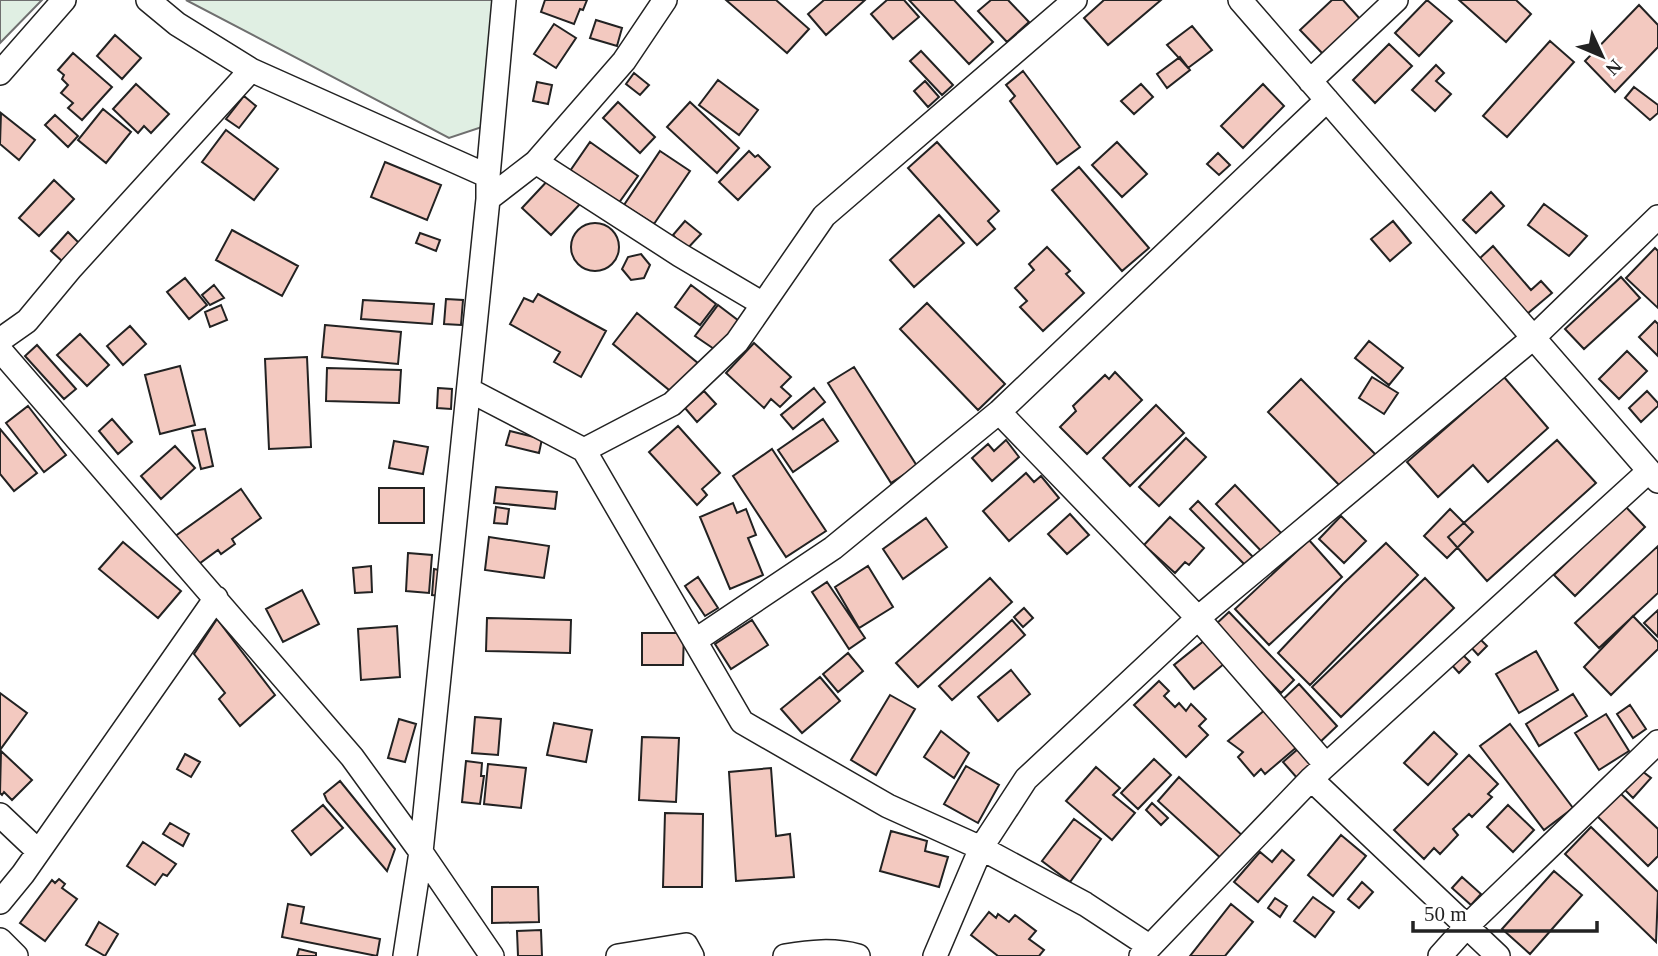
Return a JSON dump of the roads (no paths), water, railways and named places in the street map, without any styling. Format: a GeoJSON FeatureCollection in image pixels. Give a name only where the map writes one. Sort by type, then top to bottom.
{"type":"FeatureCollection","features":[{"type":"Feature","properties":{"kind":"street"},"geometry":{"type":"LineString","coordinates":[[0,73],[64,0]]}},
{"type":"Feature","properties":{"kind":"street"},"geometry":{"type":"LineString","coordinates":[[148,0],[177,24],[251,70],[488,188]]}},
{"type":"Feature","properties":{"kind":"street"},"geometry":{"type":"LineString","coordinates":[[405,956],[421,852],[469,390],[504,0]]}},
{"type":"Feature","properties":{"kind":"street"},"geometry":{"type":"LineString","coordinates":[[488,188],[536,162],[624,61],[665,0]]}},
{"type":"Feature","properties":{"kind":"street"},"geometry":{"type":"LineString","coordinates":[[584,450],[672,404],[737,342],[824,216],[1074,0]]}},
{"type":"Feature","properties":{"kind":"street"},"geometry":{"type":"LineString","coordinates":[[469,390],[584,450],[742,722],[888,806],[981,848],[1085,904],[1145,951],[1319,772],[1653,476],[1240,0]]}},
{"type":"Feature","properties":{"kind":"street"},"geometry":{"type":"LineString","coordinates":[[1311,81],[1396,0]]}},
{"type":"Feature","properties":{"kind":"street"},"geometry":{"type":"LineString","coordinates":[[0,340],[27,321],[251,70]]}},
{"type":"Feature","properties":{"kind":"street"},"geometry":{"type":"LineString","coordinates":[[696,640],[834,548],[999,412],[1327,100]]}},
{"type":"Feature","properties":{"kind":"street"},"geometry":{"type":"LineString","coordinates":[[536,162],[763,304]]}},
{"type":"Feature","properties":{"kind":"street"},"geometry":{"type":"LineString","coordinates":[[935,956],[981,848],[1026,779],[1198,618],[1533,338],[1658,217]]}},
{"type":"Feature","properties":{"kind":"street"},"geometry":{"type":"LineString","coordinates":[[4,362],[216,598],[352,757],[492,956]]}},
{"type":"Feature","properties":{"kind":"street"},"geometry":{"type":"LineString","coordinates":[[999,412],[1198,618],[1319,772],[1466,927],[1498,956]]}},
{"type":"Feature","properties":{"kind":"street"},"geometry":{"type":"LineString","coordinates":[[0,902],[216,598]]}},
{"type":"Feature","properties":{"kind":"street"},"geometry":{"type":"LineString","coordinates":[[1440,956],[1466,927],[1658,742]]}},
{"type":"Feature","properties":{"kind":"street"},"geometry":{"type":"LineString","coordinates":[[0,815],[38,851]]}},
{"type":"Feature","properties":{"kind":"street"},"geometry":{"type":"LineString","coordinates":[[0,940],[16,956]]}},
{"type":"Feature","properties":{"kind":"street"},"geometry":{"type":"LineString","coordinates":[[618,956],[686,946],[692,956]]}},
{"type":"Feature","properties":{"kind":"street"},"geometry":{"type":"LineString","coordinates":[[785,956],[812,951],[858,956]]}}]}
